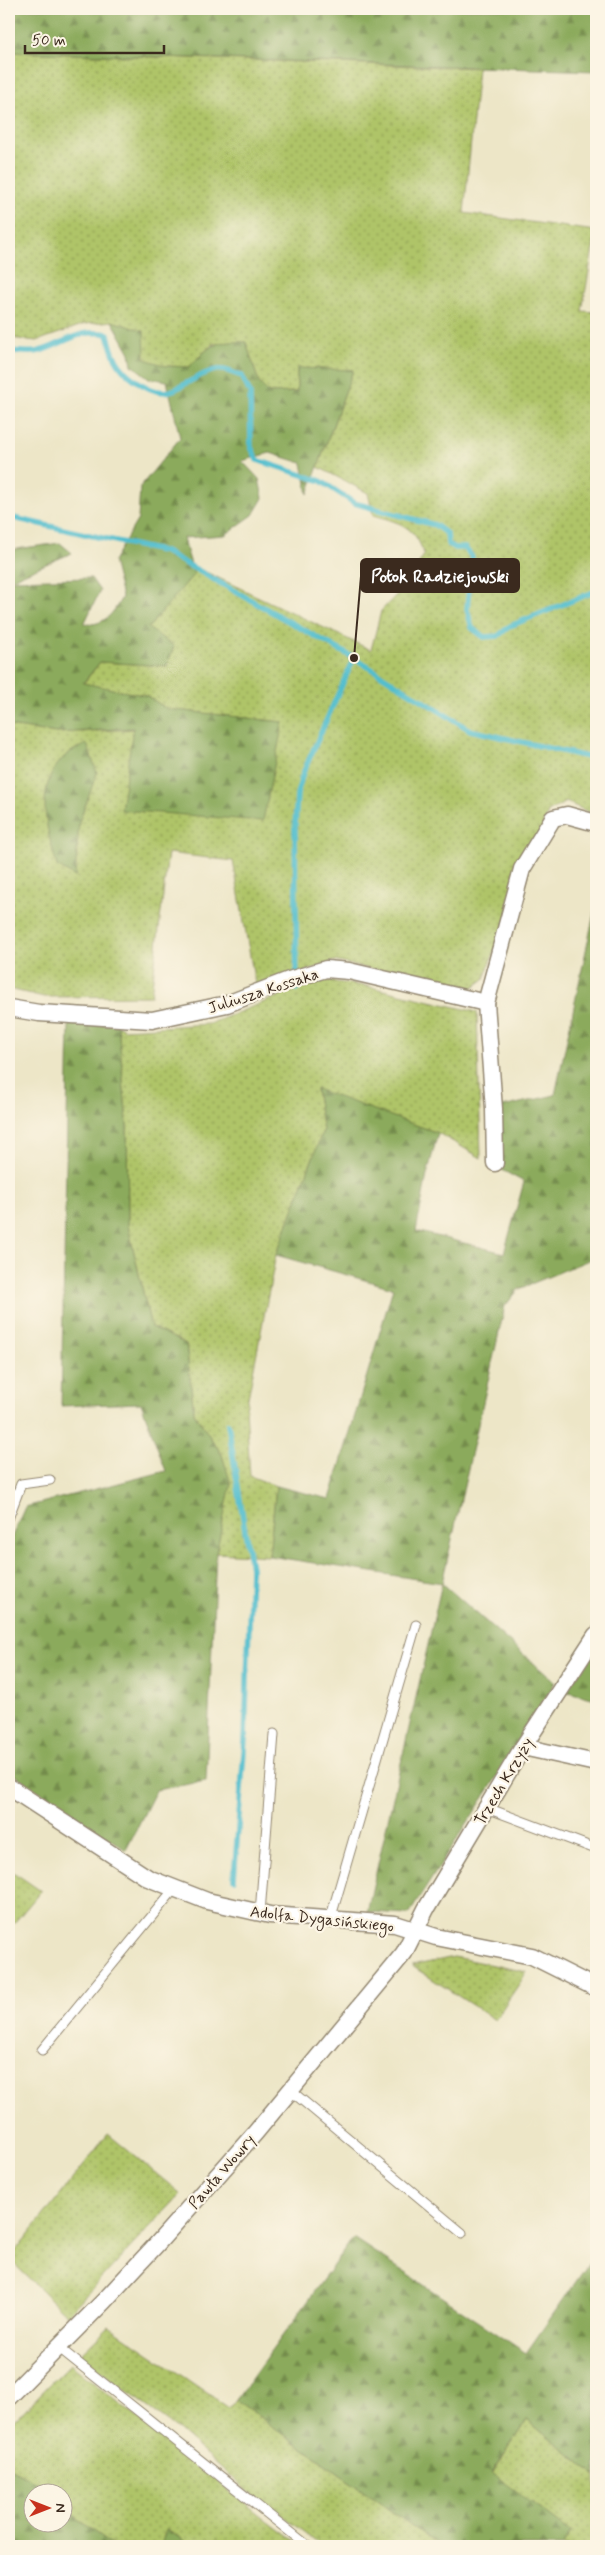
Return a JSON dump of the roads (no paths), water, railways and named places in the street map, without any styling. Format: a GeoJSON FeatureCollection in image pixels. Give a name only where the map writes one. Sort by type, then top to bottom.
{"type":"FeatureCollection","features":[{"type":"Feature","properties":{"kind":"street"},"geometry":{"type":"LineString","coordinates":[[495,1163],[494,1109],[486,1003],[522,869],[553,818],[567,815],[596,823]]}},
{"type":"Feature","properties":{"kind":"street","name":"Juliusza Kossaka"},"geometry":{"type":"LineString","coordinates":[[9,1008],[39,1013],[152,1020],[228,1004],[288,980],[326,969],[349,971],[486,1003]]}},
{"type":"Feature","properties":{"kind":"street","name":"Trzech Krzyży"},"geometry":{"type":"LineString","coordinates":[[416,1930],[523,1747],[596,1635]]}},
{"type":"Feature","properties":{"kind":"street"},"geometry":{"type":"LineString","coordinates":[[523,1747],[596,1763]]}},
{"type":"Feature","properties":{"kind":"street","name":"Adolfa Dygasińskiego"},"geometry":{"type":"LineString","coordinates":[[9,1787],[148,1878],[207,1901],[260,1913],[395,1924],[436,1937],[532,1956],[596,1988]]}},
{"type":"Feature","properties":{"kind":"street","name":"Pawła Wowry"},"geometry":{"type":"LineString","coordinates":[[9,2397],[157,2244],[290,2090],[404,1953],[416,1930]]}},
{"type":"Feature","properties":{"kind":"lane"},"geometry":{"type":"LineString","coordinates":[[9,1516],[21,1484],[50,1480]]}},
{"type":"Feature","properties":{"kind":"lane"},"geometry":{"type":"LineString","coordinates":[[330,1920],[416,1625]]}},
{"type":"Feature","properties":{"kind":"lane"},"geometry":{"type":"LineString","coordinates":[[260,1913],[274,1734]]}},
{"type":"Feature","properties":{"kind":"lane"},"geometry":{"type":"LineString","coordinates":[[487,1808],[596,1849]]}},
{"type":"Feature","properties":{"kind":"lane"},"geometry":{"type":"LineString","coordinates":[[42,2050],[175,1888]]}},
{"type":"Feature","properties":{"kind":"lane"},"geometry":{"type":"LineString","coordinates":[[290,2090],[462,2233]]}},
{"type":"Feature","properties":{"kind":"lane"},"geometry":{"type":"LineString","coordinates":[[58,2347],[308,2546]]}},
{"type":"Feature","properties":{"kind":"waterway"},"geometry":{"type":"LineString","coordinates":[[9,351],[37,352],[80,335],[89,333],[108,334],[111,348],[123,370],[134,379],[157,391],[166,392],[174,390],[216,370],[242,376],[250,393],[251,447],[257,460],[321,481],[354,503],[435,525],[447,534],[448,544],[455,548],[465,548],[472,557],[467,609],[472,628],[484,637],[498,636],[510,626],[596,591]]}},
{"type":"Feature","properties":{"kind":"waterway"},"geometry":{"type":"LineString","coordinates":[[9,517],[165,552],[354,658],[470,730],[596,759]]}},
{"type":"Feature","properties":{"kind":"waterway"},"geometry":{"type":"LineString","coordinates":[[297,989],[295,826],[297,794],[303,773],[354,658]]}},
{"type":"Feature","properties":{"kind":"waterway"},"geometry":{"type":"LineString","coordinates":[[228,1424],[251,1568],[245,1739],[234,1879]]}},
{"type":"Feature","properties":{"kind":"place","name":"Potok Radziejowski"},"geometry":{"type":"Point","coordinates":[354,658]}}]}
